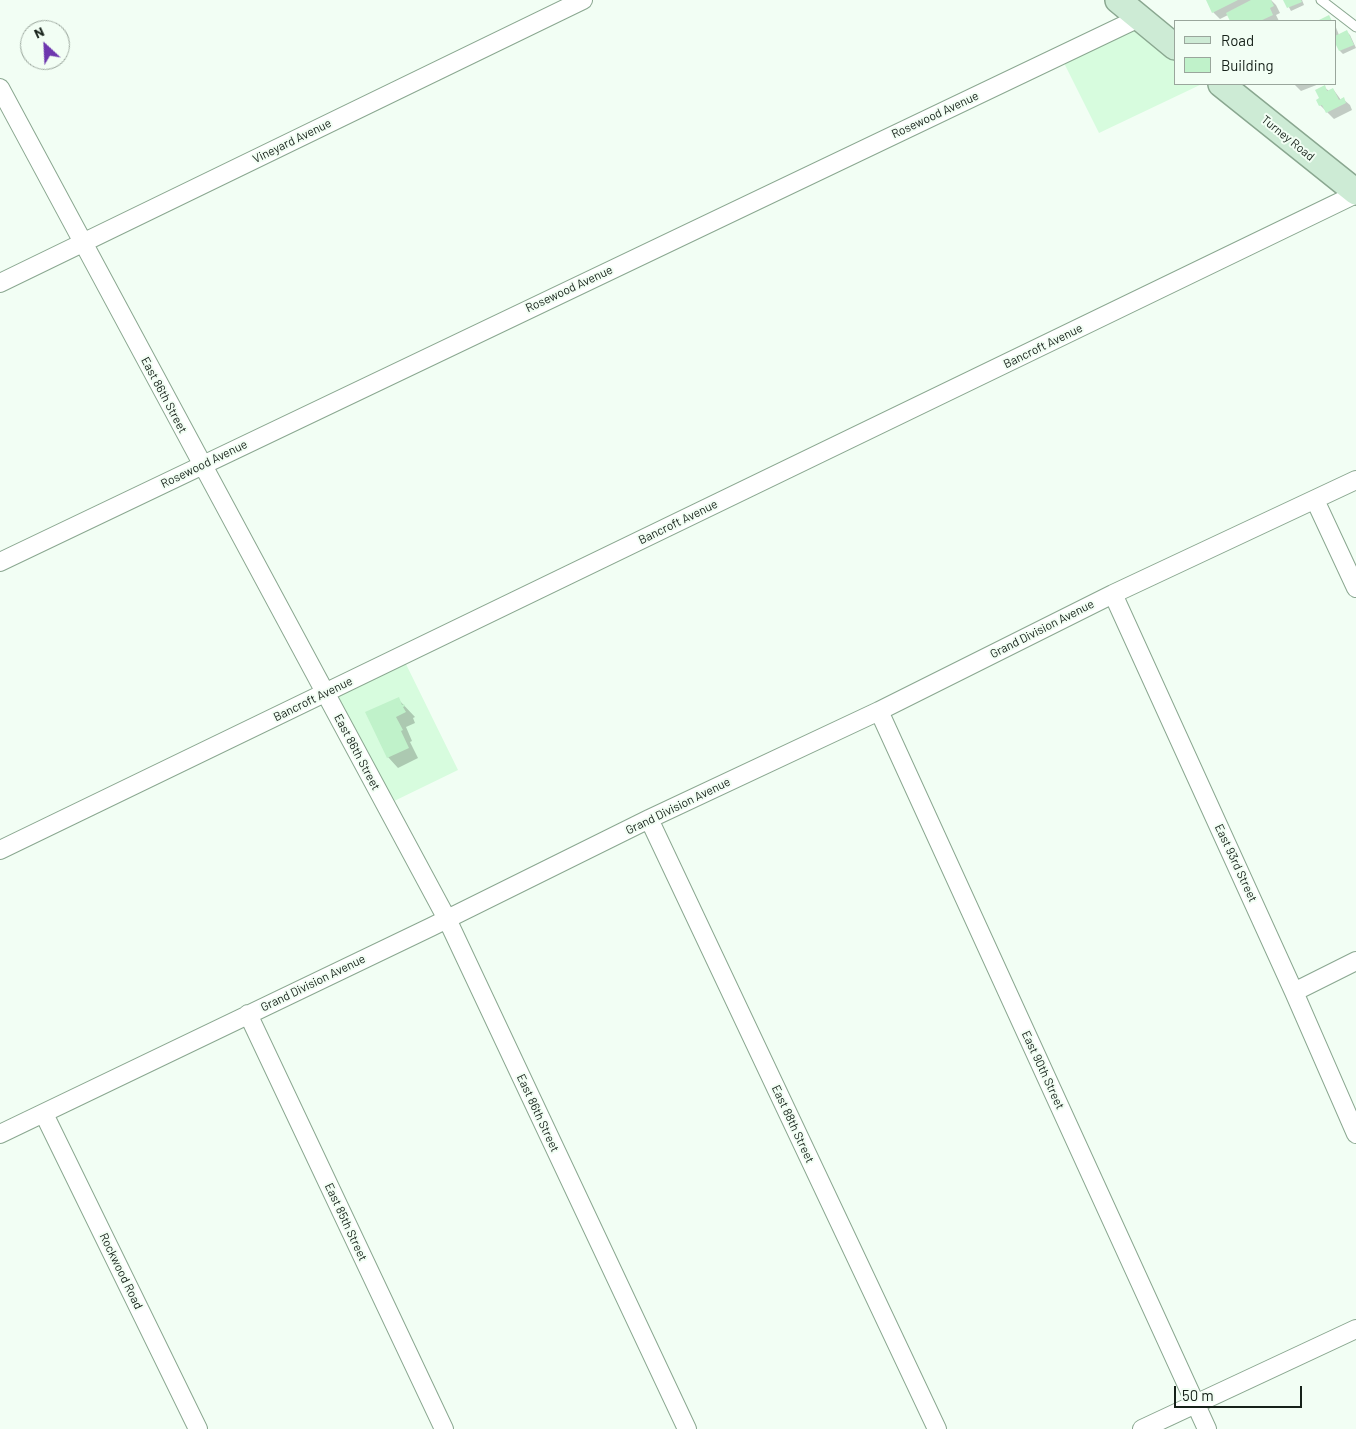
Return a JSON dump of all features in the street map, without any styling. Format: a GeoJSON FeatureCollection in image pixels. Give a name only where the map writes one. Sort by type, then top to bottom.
{"type":"FeatureCollection","features":[{"type":"Feature","properties":{"kind":"main road"},"geometry":{"type":"LineString","coordinates":[[1118,0],[1174,46]]}},
{"type":"Feature","properties":{"kind":"main road","name":"Turney Road"},"geometry":{"type":"LineString","coordinates":[[1222,85],[1356,193]]}},
{"type":"Feature","properties":{"kind":"street","name":"Vineyard Avenue"},"geometry":{"type":"LineString","coordinates":[[0,283],[584,0]]}},
{"type":"Feature","properties":{"kind":"street","name":"Rosewood Avenue"},"geometry":{"type":"LineString","coordinates":[[0,562],[1139,18]]}},
{"type":"Feature","properties":{"kind":"street","name":"East 86th Street"},"geometry":{"type":"LineString","coordinates":[[0,88],[447,919],[687,1429]]}},
{"type":"Feature","properties":{"kind":"street","name":"Bancroft Avenue"},"geometry":{"type":"LineString","coordinates":[[0,850],[1356,193]]}},
{"type":"Feature","properties":{"kind":"street","name":"Grand Division Avenue"},"geometry":{"type":"LineString","coordinates":[[0,1134],[447,919],[649,819],[879,711],[1113,594],[1356,480]]}},
{"type":"Feature","properties":{"kind":"street"},"geometry":{"type":"LineString","coordinates":[[1315,500],[1356,588]]}},
{"type":"Feature","properties":{"kind":"street","name":"East 93rd Street"},"geometry":{"type":"LineString","coordinates":[[1113,594],[1354,1125]]}},
{"type":"Feature","properties":{"kind":"street","name":"East 90th Street"},"geometry":{"type":"LineString","coordinates":[[879,711],[1207,1429]]}},
{"type":"Feature","properties":{"kind":"street","name":"East 88th Street"},"geometry":{"type":"LineString","coordinates":[[649,819],[937,1429]]}},
{"type":"Feature","properties":{"kind":"street"},"geometry":{"type":"LineString","coordinates":[[1294,992],[1356,960]]}},
{"type":"Feature","properties":{"kind":"street","name":"East 85th Street"},"geometry":{"type":"LineString","coordinates":[[248,1014],[444,1429]]}},
{"type":"Feature","properties":{"kind":"street","name":"Rockwood Road"},"geometry":{"type":"LineString","coordinates":[[44,1114],[198,1429]]}},
{"type":"Feature","properties":{"kind":"street"},"geometry":{"type":"LineString","coordinates":[[1142,1429],[1356,1329]]}},
{"type":"Feature","properties":{"kind":"lane"},"geometry":{"type":"LineString","coordinates":[[1321,0],[1356,27]]}},
{"type":"Feature","properties":{"kind":"shaded area"},"geometry":{"type":"Polygon","coordinates":[[[1139,18],[1174,46],[1174,85],[1200,85],[1099,133],[1060,55],[1139,18]]]}},
{"type":"Feature","properties":{"kind":"shaded area"},"geometry":{"type":"Polygon","coordinates":[[[402,656],[458,770],[386,805],[325,693],[402,656]]]}},
{"type":"Feature","properties":{"kind":"building"},"geometry":{"type":"Polygon","coordinates":[[[1206,0],[1238,0],[1212,13],[1206,0]]]}},
{"type":"Feature","properties":{"kind":"building"},"geometry":{"type":"Polygon","coordinates":[[[1251,0],[1271,0],[1274,6],[1270,8],[1273,15],[1262,20],[1230,20],[1226,13],[1251,0]]]}},
{"type":"Feature","properties":{"kind":"building"},"geometry":{"type":"Polygon","coordinates":[[[1283,0],[1301,0],[1302,2],[1287,8],[1283,0]]]}},
{"type":"Feature","properties":{"kind":"building"},"geometry":{"type":"Polygon","coordinates":[[[1329,15],[1332,20],[1319,20],[1329,15]]]}},
{"type":"Feature","properties":{"kind":"building"},"geometry":{"type":"Polygon","coordinates":[[[1347,30],[1354,45],[1339,51],[1336,45],[1336,36],[1347,30]]]}},
{"type":"Feature","properties":{"kind":"building"},"geometry":{"type":"Polygon","coordinates":[[[1325,85],[1327,91],[1333,88],[1339,100],[1344,97],[1346,103],[1326,113],[1322,105],[1319,106],[1316,100],[1319,98],[1315,90],[1325,85]]]}},
{"type":"Feature","properties":{"kind":"building"},"geometry":{"type":"Polygon","coordinates":[[[399,697],[402,705],[404,704],[405,706],[403,707],[406,712],[396,717],[409,748],[387,758],[365,712],[399,697]]]}}]}
